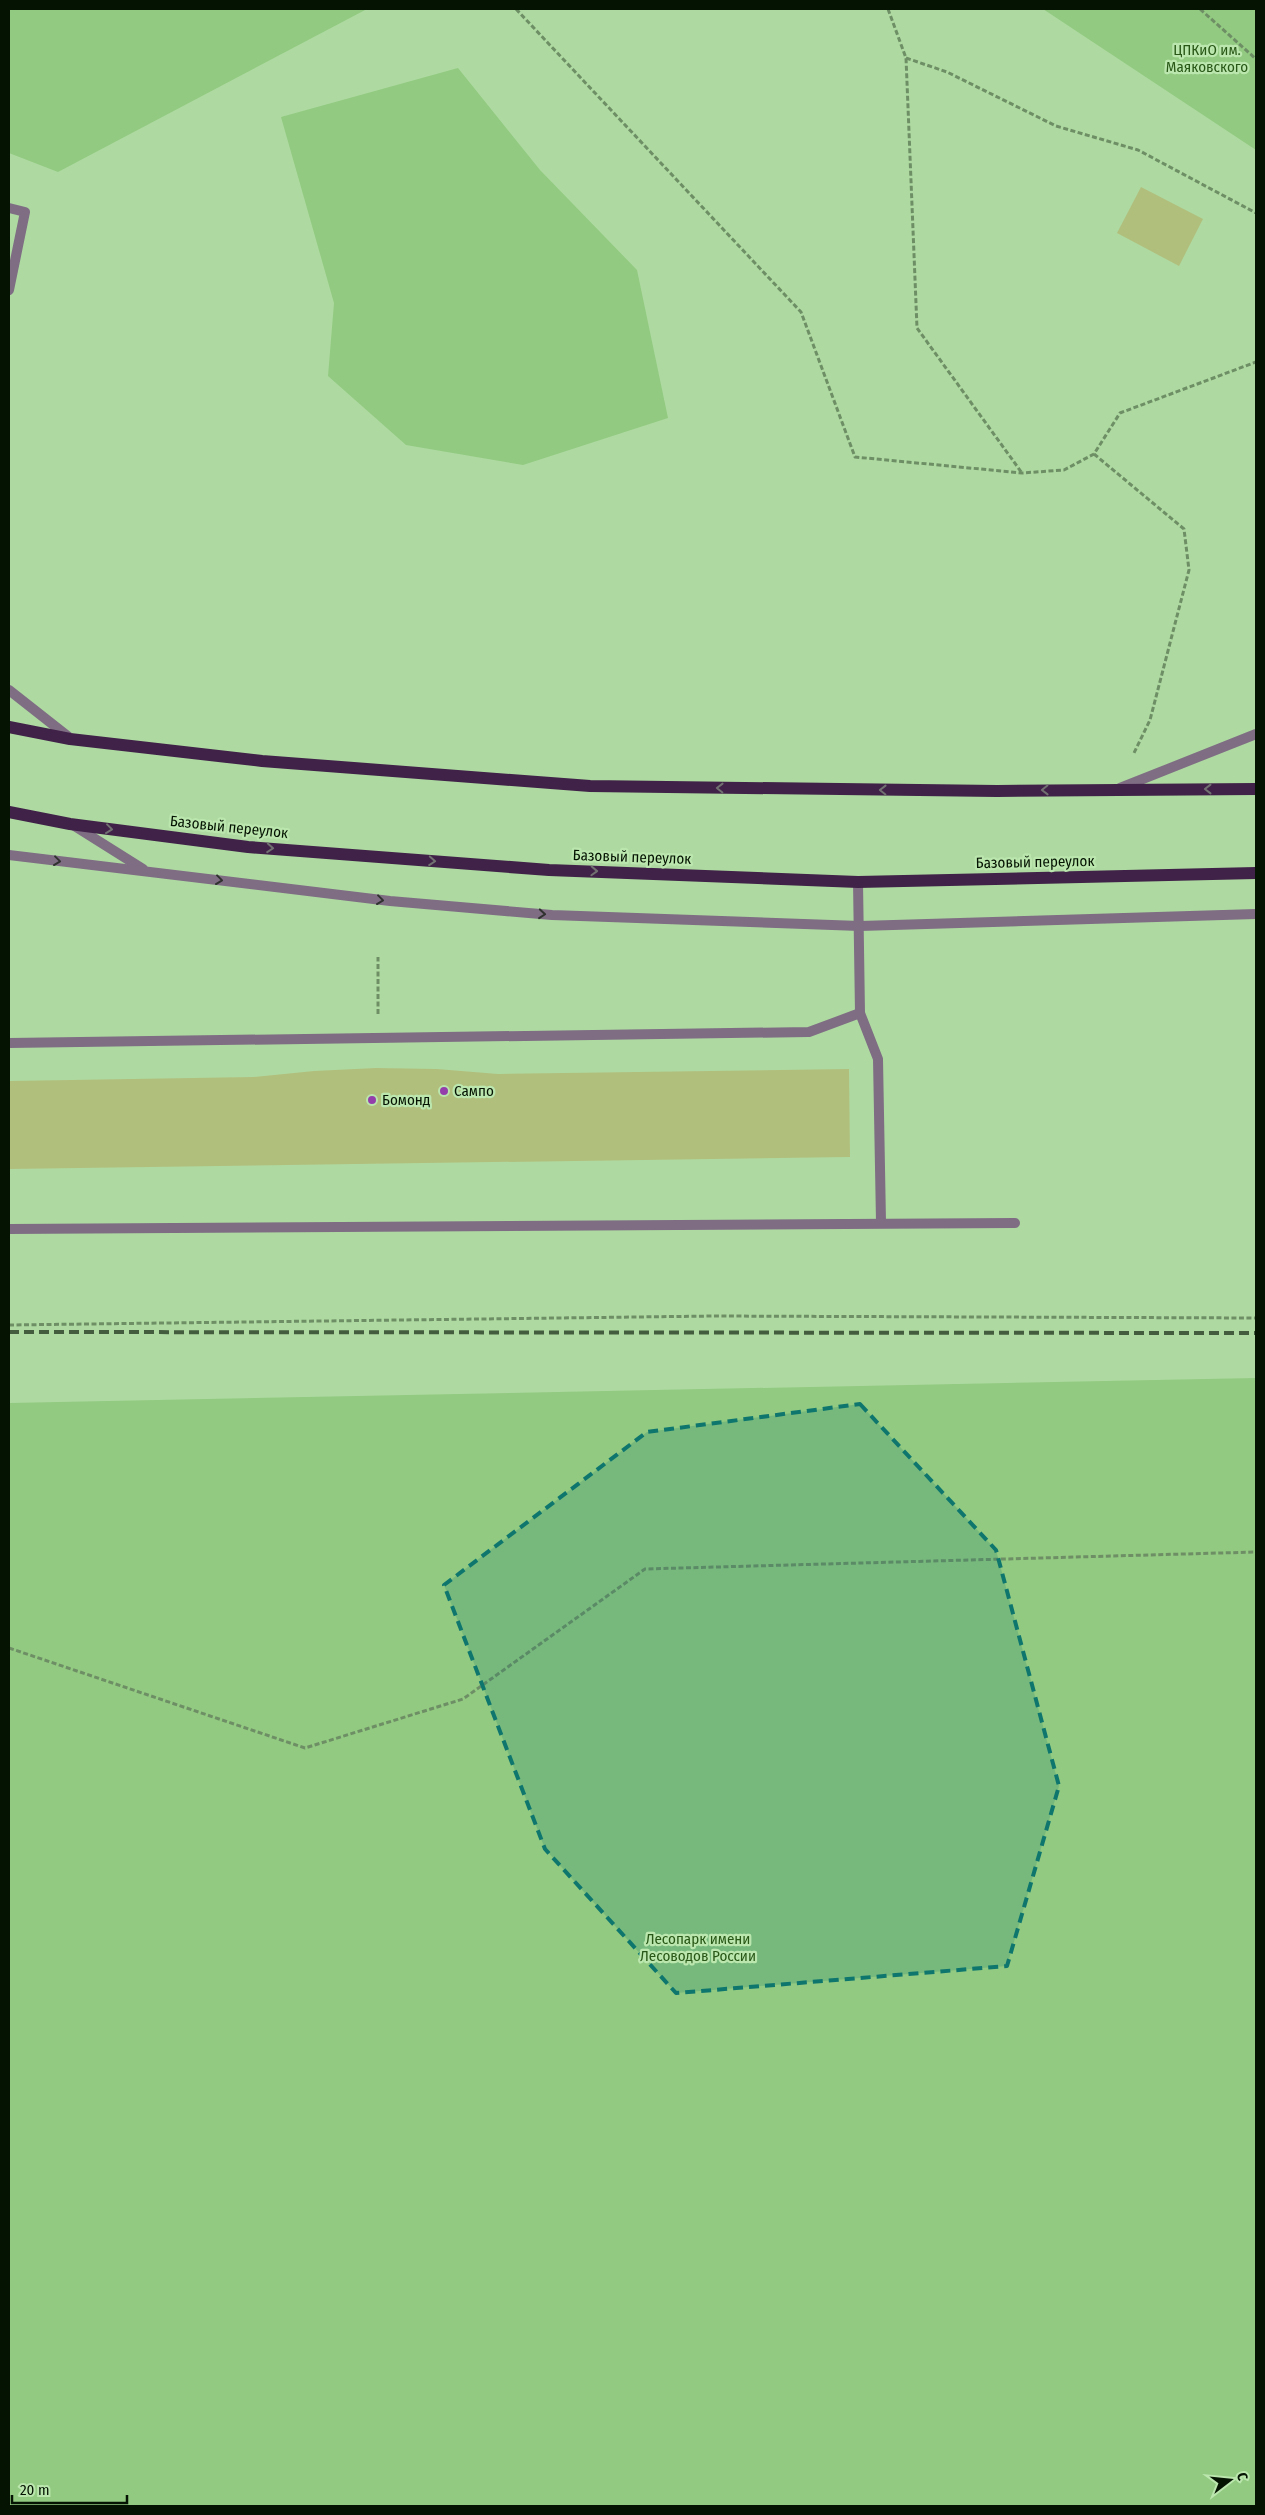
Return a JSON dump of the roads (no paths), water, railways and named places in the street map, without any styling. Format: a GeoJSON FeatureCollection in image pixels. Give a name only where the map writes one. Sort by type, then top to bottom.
{"type":"FeatureCollection","features":[{"type":"Feature","properties":{"kind":"main road"},"geometry":{"type":"LineString","coordinates":[[9,727],[70,739],[262,761],[590,786],[987,791],[1256,789]]}},
{"type":"Feature","properties":{"kind":"main road","name":"Базовый переулок"},"geometry":{"type":"LineString","coordinates":[[9,812],[70,824],[248,847],[549,870],[858,882],[1256,873]]}},
{"type":"Feature","properties":{"kind":"lane"},"geometry":{"type":"LineString","coordinates":[[9,208],[24,212],[9,290]]}},
{"type":"Feature","properties":{"kind":"lane"},"geometry":{"type":"LineString","coordinates":[[9,690],[70,739]]}},
{"type":"Feature","properties":{"kind":"lane"},"geometry":{"type":"LineString","coordinates":[[1117,789],[1256,734]]}},
{"type":"Feature","properties":{"kind":"lane"},"geometry":{"type":"LineString","coordinates":[[70,824],[148,871]]}},
{"type":"Feature","properties":{"kind":"lane"},"geometry":{"type":"LineString","coordinates":[[9,855],[390,901],[552,915],[860,926],[1256,914]]}},
{"type":"Feature","properties":{"kind":"lane"},"geometry":{"type":"LineString","coordinates":[[858,882],[860,1013],[878,1059],[881,1222]]}},
{"type":"Feature","properties":{"kind":"lane"},"geometry":{"type":"LineString","coordinates":[[9,1043],[809,1032],[860,1013]]}},
{"type":"Feature","properties":{"kind":"lane"},"geometry":{"type":"LineString","coordinates":[[9,1229],[881,1222],[1015,1223]]}},
{"type":"Feature","properties":{"kind":"railway"},"geometry":{"type":"LineString","coordinates":[[9,1332],[1256,1333]]}},
{"type":"Feature","properties":{"kind":"place","name":"Сампо"},"geometry":{"type":"Point","coordinates":[444,1091]}},
{"type":"Feature","properties":{"kind":"place","name":"Бомонд"},"geometry":{"type":"Point","coordinates":[372,1100]}},
{"type":"Feature","properties":{"kind":"park label","name":"ЦПКиО им. Маяковского"},"geometry":{"type":"Point","coordinates":[1207,58]}},
{"type":"Feature","properties":{"kind":"park label","name":"Лесопарк имени Лесоводов России"},"geometry":{"type":"Point","coordinates":[698,1948]}}]}
